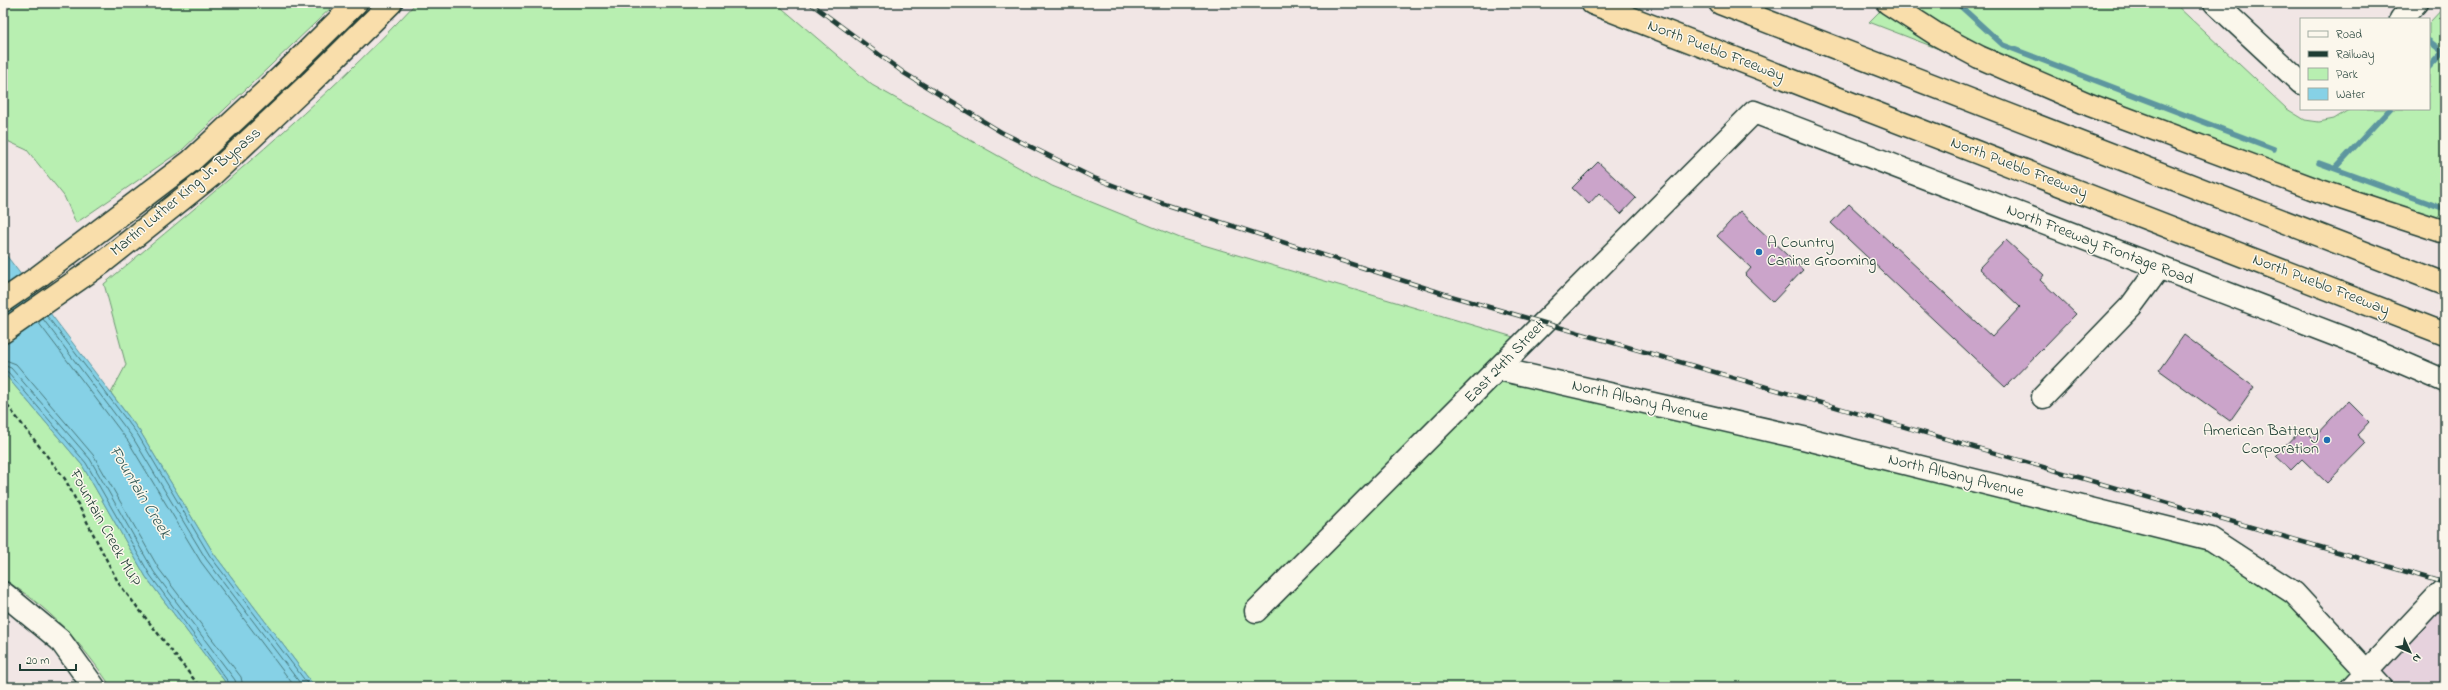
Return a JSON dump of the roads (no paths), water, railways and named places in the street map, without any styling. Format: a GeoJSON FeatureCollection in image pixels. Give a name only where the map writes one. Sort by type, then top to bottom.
{"type":"FeatureCollection","features":[{"type":"Feature","properties":{"kind":"highway","name":"Martin Luther King Jr. Bypass"},"geometry":{"type":"LineString","coordinates":[[3,301],[38,277],[191,160],[282,76],[356,3]]}},
{"type":"Feature","properties":{"kind":"highway","name":"Martin Luther King Jr. Bypass"},"geometry":{"type":"LineString","coordinates":[[3,332],[102,264],[210,176],[311,82],[391,3]]}},
{"type":"Feature","properties":{"kind":"highway","name":"North Pueblo Freeway"},"geometry":{"type":"LineString","coordinates":[[1592,3],[2445,334]]}},
{"type":"Feature","properties":{"kind":"highway"},"geometry":{"type":"LineString","coordinates":[[1720,3],[2445,284]]}},
{"type":"Feature","properties":{"kind":"highway"},"geometry":{"type":"LineString","coordinates":[[1888,3],[1936,34],[1979,56],[2090,105],[2303,185],[2445,232]]}},
{"type":"Feature","properties":{"kind":"street"},"geometry":{"type":"LineString","coordinates":[[2215,3],[2300,82]]}},
{"type":"Feature","properties":{"kind":"street"},"geometry":{"type":"LineString","coordinates":[[2402,18],[2416,3]]}},
{"type":"Feature","properties":{"kind":"street","name":"North Freeway Frontage Road"},"geometry":{"type":"LineString","coordinates":[[1754,112],[2360,344],[2445,381]]}},
{"type":"Feature","properties":{"kind":"street","name":"East 24th Street"},"geometry":{"type":"LineString","coordinates":[[1256,611],[1754,112]]}},
{"type":"Feature","properties":{"kind":"street"},"geometry":{"type":"LineString","coordinates":[[2043,397],[2131,306],[2159,268]]}},
{"type":"Feature","properties":{"kind":"street","name":"North Albany Avenue"},"geometry":{"type":"LineString","coordinates":[[1499,369],[1803,438],[2211,539],[2294,593],[2359,680],[2381,687]]}},
{"type":"Feature","properties":{"kind":"street"},"geometry":{"type":"LineString","coordinates":[[2359,680],[2445,588]]}},
{"type":"Feature","properties":{"kind":"street"},"geometry":{"type":"LineString","coordinates":[[3,593],[60,640],[94,687]]}},
{"type":"Feature","properties":{"kind":"water","name":"Fountain Creek"},"geometry":{"type":"Polygon","coordinates":[[[3,251],[141,433],[214,554],[315,687],[229,687],[146,577],[82,465],[3,372],[3,251]]]}},
{"type":"Feature","properties":{"kind":"waterway"},"geometry":{"type":"LineString","coordinates":[[1957,3],[2003,45],[2274,149]]}},
{"type":"Feature","properties":{"kind":"waterway"},"geometry":{"type":"LineString","coordinates":[[2430,42],[2443,52]]}},
{"type":"Feature","properties":{"kind":"waterway"},"geometry":{"type":"LineString","coordinates":[[2430,66],[2445,50]]}},
{"type":"Feature","properties":{"kind":"waterway"},"geometry":{"type":"LineString","coordinates":[[2336,167],[2389,110]]}},
{"type":"Feature","properties":{"kind":"waterway"},"geometry":{"type":"LineString","coordinates":[[2319,163],[2445,209]]}},
{"type":"Feature","properties":{"kind":"railway"},"geometry":{"type":"LineString","coordinates":[[810,3],[904,73],[1001,132],[1094,178],[1155,201],[1451,296],[2445,583]]}},
{"type":"Feature","properties":{"kind":"place","name":"A Country Canine Grooming"},"geometry":{"type":"Point","coordinates":[1759,252]}},
{"type":"Feature","properties":{"kind":"place","name":"American Battery Corporation"},"geometry":{"type":"Point","coordinates":[2327,440]}}]}
